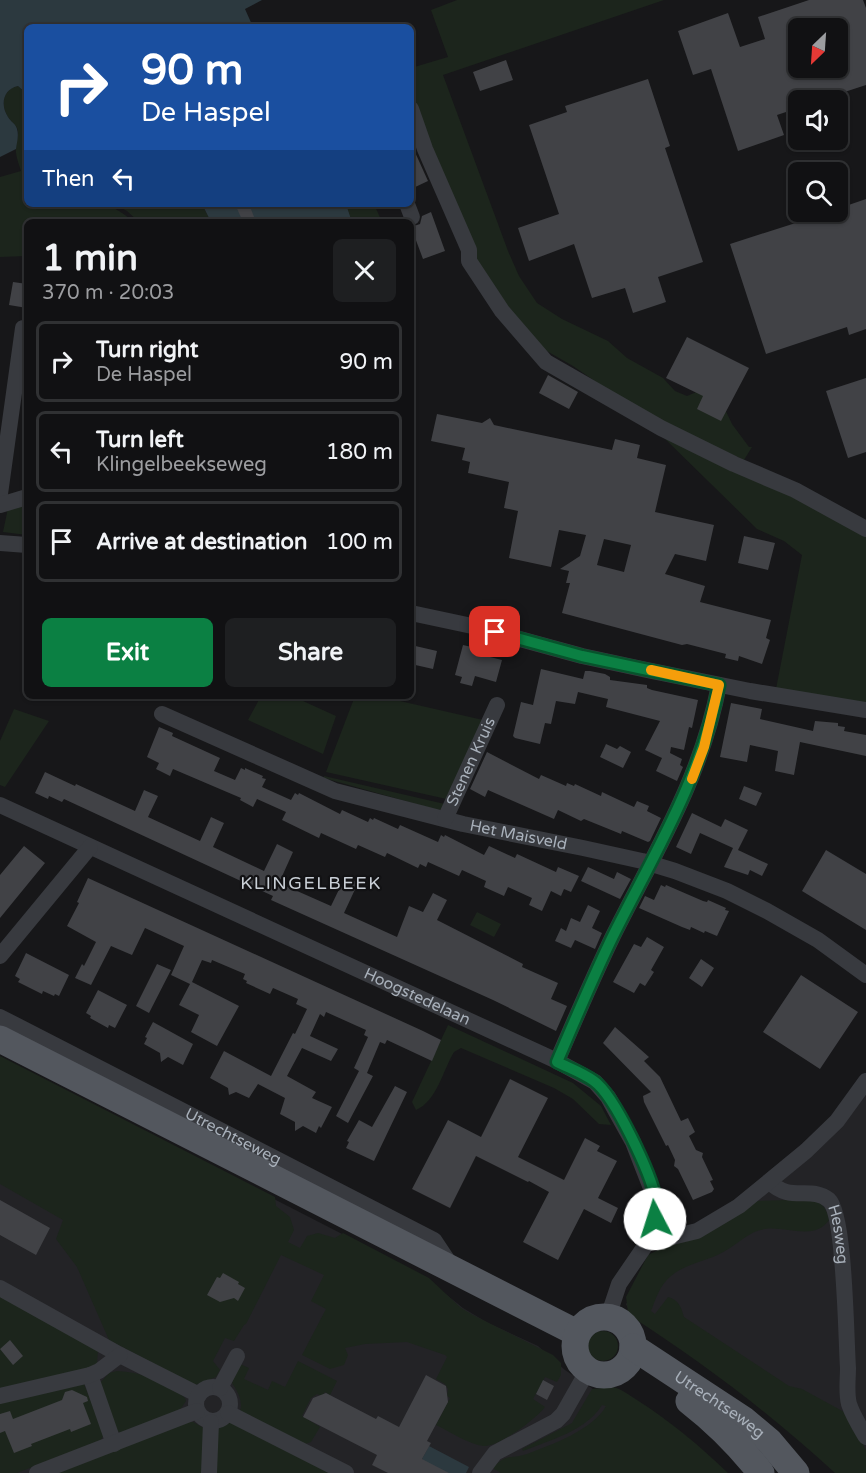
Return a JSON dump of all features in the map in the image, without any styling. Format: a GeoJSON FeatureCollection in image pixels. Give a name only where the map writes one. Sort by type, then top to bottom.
{"type":"FeatureCollection","features":[{"type":"Feature","properties":{"kind":"main road","name":"Utrechtseweg"},"geometry":{"type":"LineString","coordinates":[[0,1039],[577,1333]]}},
{"type":"Feature","properties":{"kind":"main road","name":"Utrechtseweg"},"geometry":{"type":"LineString","coordinates":[[608,1317],[628,1329],[630,1355],[709,1417],[746,1453],[761,1473]]}},
{"type":"Feature","properties":{"kind":"main road"},"geometry":{"type":"LineString","coordinates":[[608,1317],[594,1318],[577,1333],[575,1350],[586,1374],[612,1373],[630,1355]]}},
{"type":"Feature","properties":{"kind":"main road","name":"Utrechtseweg"},"geometry":{"type":"LineString","coordinates":[[630,1355],[744,1420],[769,1441],[796,1473]]}},
{"type":"Feature","properties":{"kind":"street"},"geometry":{"type":"LineString","coordinates":[[414,118],[425,149],[469,250],[469,261],[502,310],[546,362],[661,428],[734,464],[795,490],[866,529]]}},
{"type":"Feature","properties":{"kind":"street"},"geometry":{"type":"LineString","coordinates":[[0,494],[23,328]]}},
{"type":"Feature","properties":{"kind":"street"},"geometry":{"type":"LineString","coordinates":[[0,505],[24,497]]}},
{"type":"Feature","properties":{"kind":"street"},"geometry":{"type":"LineString","coordinates":[[0,543],[24,545]]}},
{"type":"Feature","properties":{"kind":"street"},"geometry":{"type":"LineString","coordinates":[[414,615],[472,626],[582,656],[719,685],[866,710]]}},
{"type":"Feature","properties":{"kind":"street"},"geometry":{"type":"LineString","coordinates":[[557,1062],[609,945],[651,864],[699,762],[719,685]]}},
{"type":"Feature","properties":{"kind":"street","name":"Stenen Kruis"},"geometry":{"type":"LineString","coordinates":[[445,819],[497,705]]}},
{"type":"Feature","properties":{"kind":"street","name":"Het Maisveld"},"geometry":{"type":"LineString","coordinates":[[162,714],[335,791],[445,819],[651,864],[720,888],[759,906],[818,940],[866,975]]}},
{"type":"Feature","properties":{"kind":"street","name":"Hoogstedelaan"},"geometry":{"type":"LineString","coordinates":[[0,805],[557,1062],[595,1082],[609,1097],[633,1142],[656,1201],[655,1219],[647,1243],[619,1284],[608,1317]]}},
{"type":"Feature","properties":{"kind":"street"},"geometry":{"type":"LineString","coordinates":[[1,954],[90,847]]}},
{"type":"Feature","properties":{"kind":"street","name":"Utrechtseweg"},"geometry":{"type":"LineString","coordinates":[[0,1017],[434,1240],[454,1272]]}},
{"type":"Feature","properties":{"kind":"street"},"geometry":{"type":"LineString","coordinates":[[647,1243],[697,1231],[740,1206],[806,1152],[837,1120],[866,1081]]}},
{"type":"Feature","properties":{"kind":"street","name":"Hesweg"},"geometry":{"type":"LineString","coordinates":[[770,1182],[777,1190],[786,1193],[820,1196],[829,1200],[837,1213],[849,1403],[866,1437]]}},
{"type":"Feature","properties":{"kind":"street"},"geometry":{"type":"LineString","coordinates":[[0,1288],[120,1355],[198,1403],[202,1417],[211,1422],[221,1420],[228,1413],[229,1398],[220,1388],[208,1388],[198,1403],[114,1444],[37,1473]]}},
{"type":"Feature","properties":{"kind":"street"},"geometry":{"type":"LineString","coordinates":[[0,1396],[90,1375],[120,1355]]}},
{"type":"Feature","properties":{"kind":"street"},"geometry":{"type":"LineString","coordinates":[[220,1388],[237,1356]]}},
{"type":"Feature","properties":{"kind":"street"},"geometry":{"type":"LineString","coordinates":[[480,1473],[495,1453],[556,1421],[563,1414],[586,1374]]}},
{"type":"Feature","properties":{"kind":"street"},"geometry":{"type":"LineString","coordinates":[[90,1375],[114,1444]]}},
{"type":"Feature","properties":{"kind":"street"},"geometry":{"type":"LineString","coordinates":[[228,1413],[346,1473]]}},
{"type":"Feature","properties":{"kind":"street"},"geometry":{"type":"LineString","coordinates":[[210,1473],[211,1422]]}},
{"type":"Feature","properties":{"kind":"shaded area"},"geometry":{"type":"Polygon","coordinates":[[[0,0],[262,0],[245,9],[252,24],[24,24],[24,91],[18,86],[9,90],[4,98],[4,108],[17,129],[16,149],[0,157],[0,0]]]}},
{"type":"Feature","properties":{"kind":"shaded area"},"geometry":{"type":"Polygon","coordinates":[[[457,0],[664,0],[443,75],[508,251],[519,276],[537,303],[562,319],[608,341],[627,358],[663,378],[675,391],[687,396],[699,391],[722,403],[732,424],[749,447],[752,447],[744,460],[640,412],[573,366],[545,350],[514,318],[480,270],[414,110],[414,67],[448,57],[431,10],[457,0]]]}},
{"type":"Feature","properties":{"kind":"shaded area"},"geometry":{"type":"Polygon","coordinates":[[[18,86],[24,91],[24,207],[111,207],[130,219],[24,219],[24,256],[0,257],[0,177],[21,171],[16,153],[18,130],[4,107],[4,98],[18,86]]]}},
{"type":"Feature","properties":{"kind":"shaded area"},"geometry":{"type":"Polygon","coordinates":[[[120,207],[204,207],[210,219],[136,219],[120,207]]]}},
{"type":"Feature","properties":{"kind":"shaded area"},"geometry":{"type":"Polygon","coordinates":[[[204,207],[347,207],[351,219],[210,219],[204,207]]]}},
{"type":"Feature","properties":{"kind":"shaded area"},"geometry":{"type":"Polygon","coordinates":[[[347,207],[375,207],[381,219],[351,219],[347,207]]]}},
{"type":"Feature","properties":{"kind":"shaded area"},"geometry":{"type":"Polygon","coordinates":[[[659,433],[777,489],[866,536],[866,703],[776,689],[802,555],[784,541],[757,529],[659,433]]]}},
{"type":"Feature","properties":{"kind":"shaded area"},"geometry":{"type":"Polygon","coordinates":[[[24,502],[24,535],[3,532],[8,508],[24,502]]]}},
{"type":"Feature","properties":{"kind":"shaded area"},"geometry":{"type":"Polygon","coordinates":[[[259,699],[299,699],[336,716],[323,754],[248,720],[259,699]]]}},
{"type":"Feature","properties":{"kind":"shaded area"},"geometry":{"type":"Polygon","coordinates":[[[354,699],[391,699],[483,720],[451,800],[326,772],[354,699]]]}},
{"type":"Feature","properties":{"kind":"shaded area"},"geometry":{"type":"Polygon","coordinates":[[[14,709],[49,721],[5,787],[0,785],[0,741],[14,709]]]}},
{"type":"Feature","properties":{"kind":"shaded area"},"geometry":{"type":"Polygon","coordinates":[[[324,776],[449,805],[447,809],[437,810],[324,778],[324,776]]]}},
{"type":"Feature","properties":{"kind":"shaded area"},"geometry":{"type":"Polygon","coordinates":[[[477,912],[501,924],[494,937],[470,925],[477,912]]]}},
{"type":"Feature","properties":{"kind":"shaded area"},"geometry":{"type":"Polygon","coordinates":[[[448,1025],[573,1083],[601,1106],[611,1125],[599,1124],[573,1099],[554,1088],[461,1048],[454,1052],[429,1100],[416,1110],[412,1102],[448,1025]]]}},
{"type":"Feature","properties":{"kind":"shaded area"},"geometry":{"type":"Polygon","coordinates":[[[0,1056],[275,1197],[276,1206],[290,1217],[294,1230],[288,1242],[300,1248],[307,1236],[318,1233],[335,1238],[343,1233],[429,1278],[461,1308],[473,1315],[553,1355],[561,1363],[561,1375],[557,1382],[545,1377],[533,1399],[545,1407],[526,1425],[507,1437],[490,1445],[477,1445],[436,1425],[450,1398],[447,1396],[448,1389],[445,1384],[436,1379],[447,1357],[445,1355],[407,1342],[365,1344],[345,1348],[348,1355],[344,1365],[330,1369],[302,1355],[326,1309],[311,1301],[324,1275],[281,1255],[246,1324],[234,1341],[225,1338],[213,1361],[220,1370],[216,1377],[195,1385],[109,1340],[77,1267],[56,1239],[63,1220],[0,1184],[0,1056]]]}},
{"type":"Feature","properties":{"kind":"shaded area"},"geometry":{"type":"Polygon","coordinates":[[[0,1058],[427,1279],[463,1308],[488,1323],[538,1346],[565,1370],[717,1473],[0,1473],[0,1058]]]}},
{"type":"Feature","properties":{"kind":"shaded area"},"geometry":{"type":"Polygon","coordinates":[[[866,1091],[866,1473],[631,1315],[626,1304],[683,1242],[866,1091]]]}},
{"type":"Feature","properties":{"kind":"shaded area"},"geometry":{"type":"Polygon","coordinates":[[[757,1201],[814,1201],[824,1207],[829,1220],[816,1230],[759,1230],[719,1254],[684,1268],[664,1283],[651,1311],[655,1314],[668,1297],[672,1298],[679,1304],[684,1317],[789,1386],[802,1389],[846,1413],[866,1450],[866,1473],[835,1473],[737,1391],[628,1312],[626,1297],[648,1255],[757,1201]]]}},
{"type":"Feature","properties":{"kind":"shaded area"},"geometry":{"type":"Polygon","coordinates":[[[0,1295],[98,1350],[97,1364],[90,1369],[0,1391],[0,1295]]]}},
{"type":"Feature","properties":{"kind":"shaded area"},"geometry":{"type":"Polygon","coordinates":[[[603,1331],[614,1335],[618,1346],[614,1357],[603,1361],[592,1357],[588,1346],[592,1335],[603,1331]]]}},
{"type":"Feature","properties":{"kind":"shaded area"},"geometry":{"type":"Polygon","coordinates":[[[298,1361],[337,1381],[330,1395],[325,1392],[322,1396],[317,1394],[311,1398],[302,1416],[320,1427],[311,1442],[305,1444],[240,1411],[239,1397],[232,1383],[240,1364],[249,1368],[244,1379],[268,1390],[272,1381],[285,1387],[298,1361]]]}},
{"type":"Feature","properties":{"kind":"shaded area"},"geometry":{"type":"Polygon","coordinates":[[[117,1371],[135,1373],[162,1382],[178,1392],[186,1401],[180,1410],[127,1432],[119,1432],[114,1428],[100,1383],[109,1373],[117,1371]]]}},
{"type":"Feature","properties":{"kind":"shaded area"},"geometry":{"type":"Polygon","coordinates":[[[84,1384],[104,1434],[101,1440],[17,1473],[0,1473],[0,1400],[84,1384]]]}},
{"type":"Feature","properties":{"kind":"shaded area"},"geometry":{"type":"Polygon","coordinates":[[[613,1387],[628,1394],[673,1425],[728,1473],[501,1473],[494,1469],[493,1467],[506,1458],[521,1456],[537,1450],[582,1429],[600,1415],[606,1406],[602,1405],[587,1422],[567,1434],[523,1451],[522,1449],[572,1423],[592,1389],[613,1387]]]}},
{"type":"Feature","properties":{"kind":"shaded area"},"geometry":{"type":"Polygon","coordinates":[[[188,1422],[204,1428],[203,1473],[54,1473],[188,1422]]]}},
{"type":"Feature","properties":{"kind":"shaded area"},"geometry":{"type":"Polygon","coordinates":[[[230,1422],[331,1473],[215,1473],[218,1429],[230,1422]]]}},
{"type":"Feature","properties":{"kind":"shaded area"},"geometry":{"type":"Polygon","coordinates":[[[429,1446],[469,1467],[466,1473],[431,1473],[422,1459],[429,1446]]]}},
{"type":"Feature","properties":{"kind":"building"},"geometry":{"type":"Polygon","coordinates":[[[809,0],[863,0],[866,8],[866,85],[848,91],[788,90],[788,111],[777,115],[784,135],[738,151],[711,69],[693,75],[678,31],[728,13],[740,47],[765,39],[758,17],[809,0]]]}},
{"type":"Feature","properties":{"kind":"building"},"geometry":{"type":"Polygon","coordinates":[[[506,60],[513,80],[480,91],[473,72],[506,60]]]}},
{"type":"Feature","properties":{"kind":"building"},"geometry":{"type":"Polygon","coordinates":[[[648,79],[670,146],[665,148],[703,262],[658,277],[666,302],[633,313],[625,288],[592,298],[574,244],[529,261],[518,228],[559,214],[529,125],[567,112],[565,106],[648,79]]]}},
{"type":"Feature","properties":{"kind":"building"},"geometry":{"type":"Polygon","coordinates":[[[414,150],[428,181],[414,188],[414,150]]]}},
{"type":"Feature","properties":{"kind":"building"},"geometry":{"type":"Polygon","coordinates":[[[866,199],[866,329],[849,335],[847,327],[766,354],[730,244],[799,222],[848,222],[848,205],[866,199]]]}},
{"type":"Feature","properties":{"kind":"building"},"geometry":{"type":"Polygon","coordinates":[[[236,207],[250,207],[255,219],[242,219],[236,207]]]}},
{"type":"Feature","properties":{"kind":"building"},"geometry":{"type":"Polygon","coordinates":[[[431,212],[445,251],[423,259],[414,235],[414,226],[420,224],[422,216],[431,212]]]}},
{"type":"Feature","properties":{"kind":"building"},"geometry":{"type":"Polygon","coordinates":[[[13,282],[24,284],[24,308],[9,305],[13,282]]]}},
{"type":"Feature","properties":{"kind":"building"},"geometry":{"type":"Polygon","coordinates":[[[687,337],[749,368],[721,421],[697,409],[703,396],[666,378],[687,337]]]}},
{"type":"Feature","properties":{"kind":"building"},"geometry":{"type":"Polygon","coordinates":[[[548,375],[578,392],[569,409],[539,393],[548,375]]]}},
{"type":"Feature","properties":{"kind":"building"},"geometry":{"type":"Polygon","coordinates":[[[866,378],[866,452],[848,458],[826,391],[866,378]]]}},
{"type":"Feature","properties":{"kind":"building"},"geometry":{"type":"Polygon","coordinates":[[[437,414],[482,423],[490,418],[494,425],[612,450],[615,439],[640,445],[637,458],[666,465],[655,512],[714,525],[706,561],[675,554],[665,574],[705,586],[700,602],[771,620],[766,638],[770,640],[762,664],[739,656],[738,661],[725,658],[726,654],[687,644],[682,645],[562,613],[570,583],[566,583],[569,571],[560,569],[580,556],[586,535],[559,530],[551,567],[509,558],[518,511],[504,508],[509,482],[468,473],[470,462],[462,460],[465,448],[431,441],[437,414]],[[604,539],[597,565],[624,572],[631,545],[604,539]]]}},
{"type":"Feature","properties":{"kind":"building"},"geometry":{"type":"Polygon","coordinates":[[[744,536],[775,543],[768,570],[738,563],[744,536]]]}},
{"type":"Feature","properties":{"kind":"building"},"geometry":{"type":"Polygon","coordinates":[[[463,645],[476,648],[474,653],[502,660],[496,682],[475,676],[472,686],[460,683],[462,677],[455,675],[463,645]]]}},
{"type":"Feature","properties":{"kind":"building"},"geometry":{"type":"Polygon","coordinates":[[[414,646],[437,651],[433,669],[414,665],[414,646]]]}},
{"type":"Feature","properties":{"kind":"building"},"geometry":{"type":"Polygon","coordinates":[[[541,669],[583,679],[585,671],[590,671],[605,674],[610,677],[610,680],[647,685],[647,688],[652,690],[698,700],[684,750],[671,747],[670,753],[682,759],[680,765],[683,767],[677,781],[656,771],[662,758],[645,750],[660,721],[606,707],[608,699],[578,692],[575,704],[556,701],[551,724],[545,723],[540,744],[515,738],[513,736],[521,702],[533,705],[541,669]]]}},
{"type":"Feature","properties":{"kind":"building"},"geometry":{"type":"Polygon","coordinates":[[[731,703],[762,709],[760,719],[813,731],[815,721],[838,723],[838,726],[845,727],[844,731],[866,735],[866,756],[800,742],[794,775],[775,771],[778,751],[750,745],[747,762],[720,757],[731,703]]]}},
{"type":"Feature","properties":{"kind":"building"},"geometry":{"type":"Polygon","coordinates":[[[159,727],[173,733],[172,736],[220,758],[214,771],[235,780],[241,768],[245,770],[245,768],[266,779],[262,787],[291,800],[295,793],[298,795],[299,793],[340,814],[342,810],[368,822],[370,818],[373,820],[374,818],[398,829],[400,825],[438,842],[441,835],[444,837],[445,835],[484,855],[489,846],[515,858],[517,854],[556,872],[558,867],[579,876],[571,892],[564,889],[561,896],[551,891],[542,911],[529,905],[532,898],[508,887],[504,896],[484,887],[486,881],[462,870],[459,876],[428,862],[426,867],[420,864],[418,868],[387,853],[385,857],[358,845],[356,849],[321,833],[319,838],[282,820],[286,812],[257,799],[253,807],[240,800],[241,798],[173,769],[170,776],[156,769],[159,763],[147,757],[159,727]]]}},
{"type":"Feature","properties":{"kind":"building"},"geometry":{"type":"Polygon","coordinates":[[[606,744],[617,749],[620,746],[631,752],[623,768],[600,757],[606,744]]]}},
{"type":"Feature","properties":{"kind":"building"},"geometry":{"type":"Polygon","coordinates":[[[487,752],[539,779],[541,775],[566,786],[567,783],[574,786],[575,784],[601,796],[602,792],[634,807],[637,801],[649,806],[647,811],[661,818],[648,842],[584,819],[581,821],[558,810],[554,819],[488,790],[485,797],[470,789],[487,752]]]}},
{"type":"Feature","properties":{"kind":"building"},"geometry":{"type":"Polygon","coordinates":[[[45,772],[135,811],[144,790],[158,796],[148,817],[200,841],[211,817],[224,823],[213,847],[264,871],[277,844],[293,852],[279,883],[331,906],[345,877],[358,883],[344,913],[397,937],[409,906],[423,912],[433,893],[447,900],[437,920],[523,964],[522,967],[558,983],[551,999],[567,1006],[556,1031],[493,1000],[271,900],[273,896],[64,799],[62,802],[35,793],[45,772]]]}},
{"type":"Feature","properties":{"kind":"building"},"geometry":{"type":"Polygon","coordinates":[[[744,786],[762,793],[756,806],[739,799],[744,786]]]}},
{"type":"Feature","properties":{"kind":"building"},"geometry":{"type":"Polygon","coordinates":[[[692,813],[721,827],[725,819],[748,830],[738,850],[768,864],[762,876],[750,870],[748,875],[724,867],[733,848],[700,833],[691,854],[676,847],[692,813]]]}},
{"type":"Feature","properties":{"kind":"building"},"geometry":{"type":"Polygon","coordinates":[[[24,846],[45,863],[0,918],[0,875],[24,846]]]}},
{"type":"Feature","properties":{"kind":"building"},"geometry":{"type":"Polygon","coordinates":[[[826,850],[866,874],[866,930],[802,891],[826,850]]]}},
{"type":"Feature","properties":{"kind":"building"},"geometry":{"type":"Polygon","coordinates":[[[588,867],[614,879],[617,872],[631,879],[620,899],[581,881],[588,867]]]}},
{"type":"Feature","properties":{"kind":"building"},"geometry":{"type":"Polygon","coordinates":[[[88,878],[441,1040],[432,1061],[387,1040],[385,1044],[380,1042],[367,1073],[373,1076],[348,1123],[336,1116],[359,1071],[354,1068],[368,1037],[364,1035],[366,1030],[326,1012],[324,1017],[320,1014],[310,1036],[338,1049],[331,1061],[302,1048],[287,1076],[316,1092],[312,1098],[332,1107],[316,1133],[303,1126],[295,1131],[295,1122],[280,1114],[285,1098],[258,1084],[249,1098],[236,1092],[229,1095],[228,1088],[210,1078],[224,1051],[271,1076],[307,1009],[296,1004],[298,999],[273,988],[270,994],[246,983],[247,981],[243,979],[245,974],[212,960],[211,963],[202,960],[192,982],[239,1006],[217,1046],[191,1032],[199,1015],[179,1005],[190,984],[171,975],[184,946],[145,928],[132,955],[111,946],[91,985],[75,978],[96,942],[67,926],[88,878]]]}},
{"type":"Feature","properties":{"kind":"building"},"geometry":{"type":"Polygon","coordinates":[[[661,885],[726,908],[725,910],[729,911],[717,936],[691,927],[690,930],[639,908],[645,896],[654,900],[661,885]]]}},
{"type":"Feature","properties":{"kind":"building"},"geometry":{"type":"Polygon","coordinates":[[[588,905],[600,911],[592,928],[602,933],[595,949],[575,940],[571,948],[555,941],[561,928],[566,931],[571,918],[580,922],[588,905]]]}},
{"type":"Feature","properties":{"kind":"building"},"geometry":{"type":"Polygon","coordinates":[[[647,937],[664,947],[651,970],[654,972],[645,986],[640,983],[634,993],[613,982],[634,944],[641,947],[647,937]]]}},
{"type":"Feature","properties":{"kind":"building"},"geometry":{"type":"Polygon","coordinates":[[[26,953],[69,975],[59,996],[43,991],[42,994],[18,982],[20,979],[15,976],[26,953]]]}},
{"type":"Feature","properties":{"kind":"building"},"geometry":{"type":"Polygon","coordinates":[[[701,959],[714,968],[702,987],[689,978],[701,959]]]}},
{"type":"Feature","properties":{"kind":"building"},"geometry":{"type":"Polygon","coordinates":[[[157,964],[171,970],[149,1013],[136,1006],[157,964]]]}},
{"type":"Feature","properties":{"kind":"building"},"geometry":{"type":"Polygon","coordinates":[[[801,975],[858,1012],[820,1069],[763,1032],[801,975]]]}},
{"type":"Feature","properties":{"kind":"building"},"geometry":{"type":"Polygon","coordinates":[[[98,990],[127,1005],[115,1028],[109,1025],[108,1028],[90,1018],[91,1016],[86,1013],[98,990]]]}},
{"type":"Feature","properties":{"kind":"building"},"geometry":{"type":"Polygon","coordinates":[[[153,1022],[193,1044],[183,1065],[168,1057],[161,1062],[160,1053],[144,1044],[153,1022]]]}},
{"type":"Feature","properties":{"kind":"building"},"geometry":{"type":"Polygon","coordinates":[[[615,1027],[649,1057],[644,1061],[660,1077],[681,1121],[688,1118],[695,1132],[689,1136],[696,1150],[703,1153],[702,1157],[713,1180],[710,1181],[714,1189],[712,1192],[693,1200],[678,1169],[674,1166],[675,1160],[668,1145],[666,1146],[644,1102],[643,1096],[651,1092],[603,1043],[615,1027]]]}},
{"type":"Feature","properties":{"kind":"building"},"geometry":{"type":"Polygon","coordinates":[[[510,1079],[548,1098],[518,1157],[564,1180],[585,1138],[600,1146],[597,1151],[617,1161],[598,1198],[618,1208],[611,1223],[584,1209],[558,1260],[523,1242],[549,1192],[529,1181],[476,1156],[450,1208],[412,1189],[448,1120],[481,1137],[510,1079]]]}},
{"type":"Feature","properties":{"kind":"building"},"geometry":{"type":"Polygon","coordinates":[[[395,1086],[407,1092],[374,1161],[346,1148],[349,1142],[347,1141],[359,1120],[372,1127],[395,1086]]]}},
{"type":"Feature","properties":{"kind":"building"},"geometry":{"type":"Polygon","coordinates":[[[0,1200],[50,1228],[36,1255],[0,1235],[0,1200]]]}},
{"type":"Feature","properties":{"kind":"building"},"geometry":{"type":"Polygon","coordinates":[[[223,1273],[245,1288],[238,1301],[234,1298],[220,1302],[207,1295],[217,1277],[220,1278],[223,1273]]]}},
{"type":"Feature","properties":{"kind":"building"},"geometry":{"type":"Polygon","coordinates":[[[10,1340],[23,1356],[13,1365],[0,1349],[10,1340]]]}},
{"type":"Feature","properties":{"kind":"building"},"geometry":{"type":"Polygon","coordinates":[[[426,1375],[446,1386],[448,1402],[427,1441],[431,1443],[422,1459],[449,1473],[388,1473],[372,1465],[377,1455],[303,1417],[313,1398],[326,1393],[376,1419],[378,1416],[399,1427],[426,1375]]]}},
{"type":"Feature","properties":{"kind":"building"},"geometry":{"type":"Polygon","coordinates":[[[543,1380],[554,1386],[547,1400],[536,1394],[543,1380]]]}},
{"type":"Feature","properties":{"kind":"building"},"geometry":{"type":"Polygon","coordinates":[[[72,1390],[87,1397],[88,1401],[83,1403],[91,1424],[71,1432],[70,1429],[14,1453],[5,1431],[0,1433],[0,1414],[10,1411],[13,1419],[62,1400],[65,1392],[72,1390]]]}},
{"type":"Feature","properties":{"kind":"slow traffic"},"geometry":{"type":"LineString","coordinates":[[651,670],[719,685],[704,747],[692,779]]}},
{"type":"Feature","properties":{"kind":"district","name":"KLINGELBEEK"},"geometry":{"type":"Point","coordinates":[311,883]}},
{"type":"Feature","properties":{"kind":"route"},"geometry":{"type":"LineString","coordinates":[[495,632],[582,656],[719,685],[704,747],[693,777],[613,936],[557,1062],[595,1082],[609,1097],[633,1142],[651,1184],[656,1201],[655,1219]]}}]}
